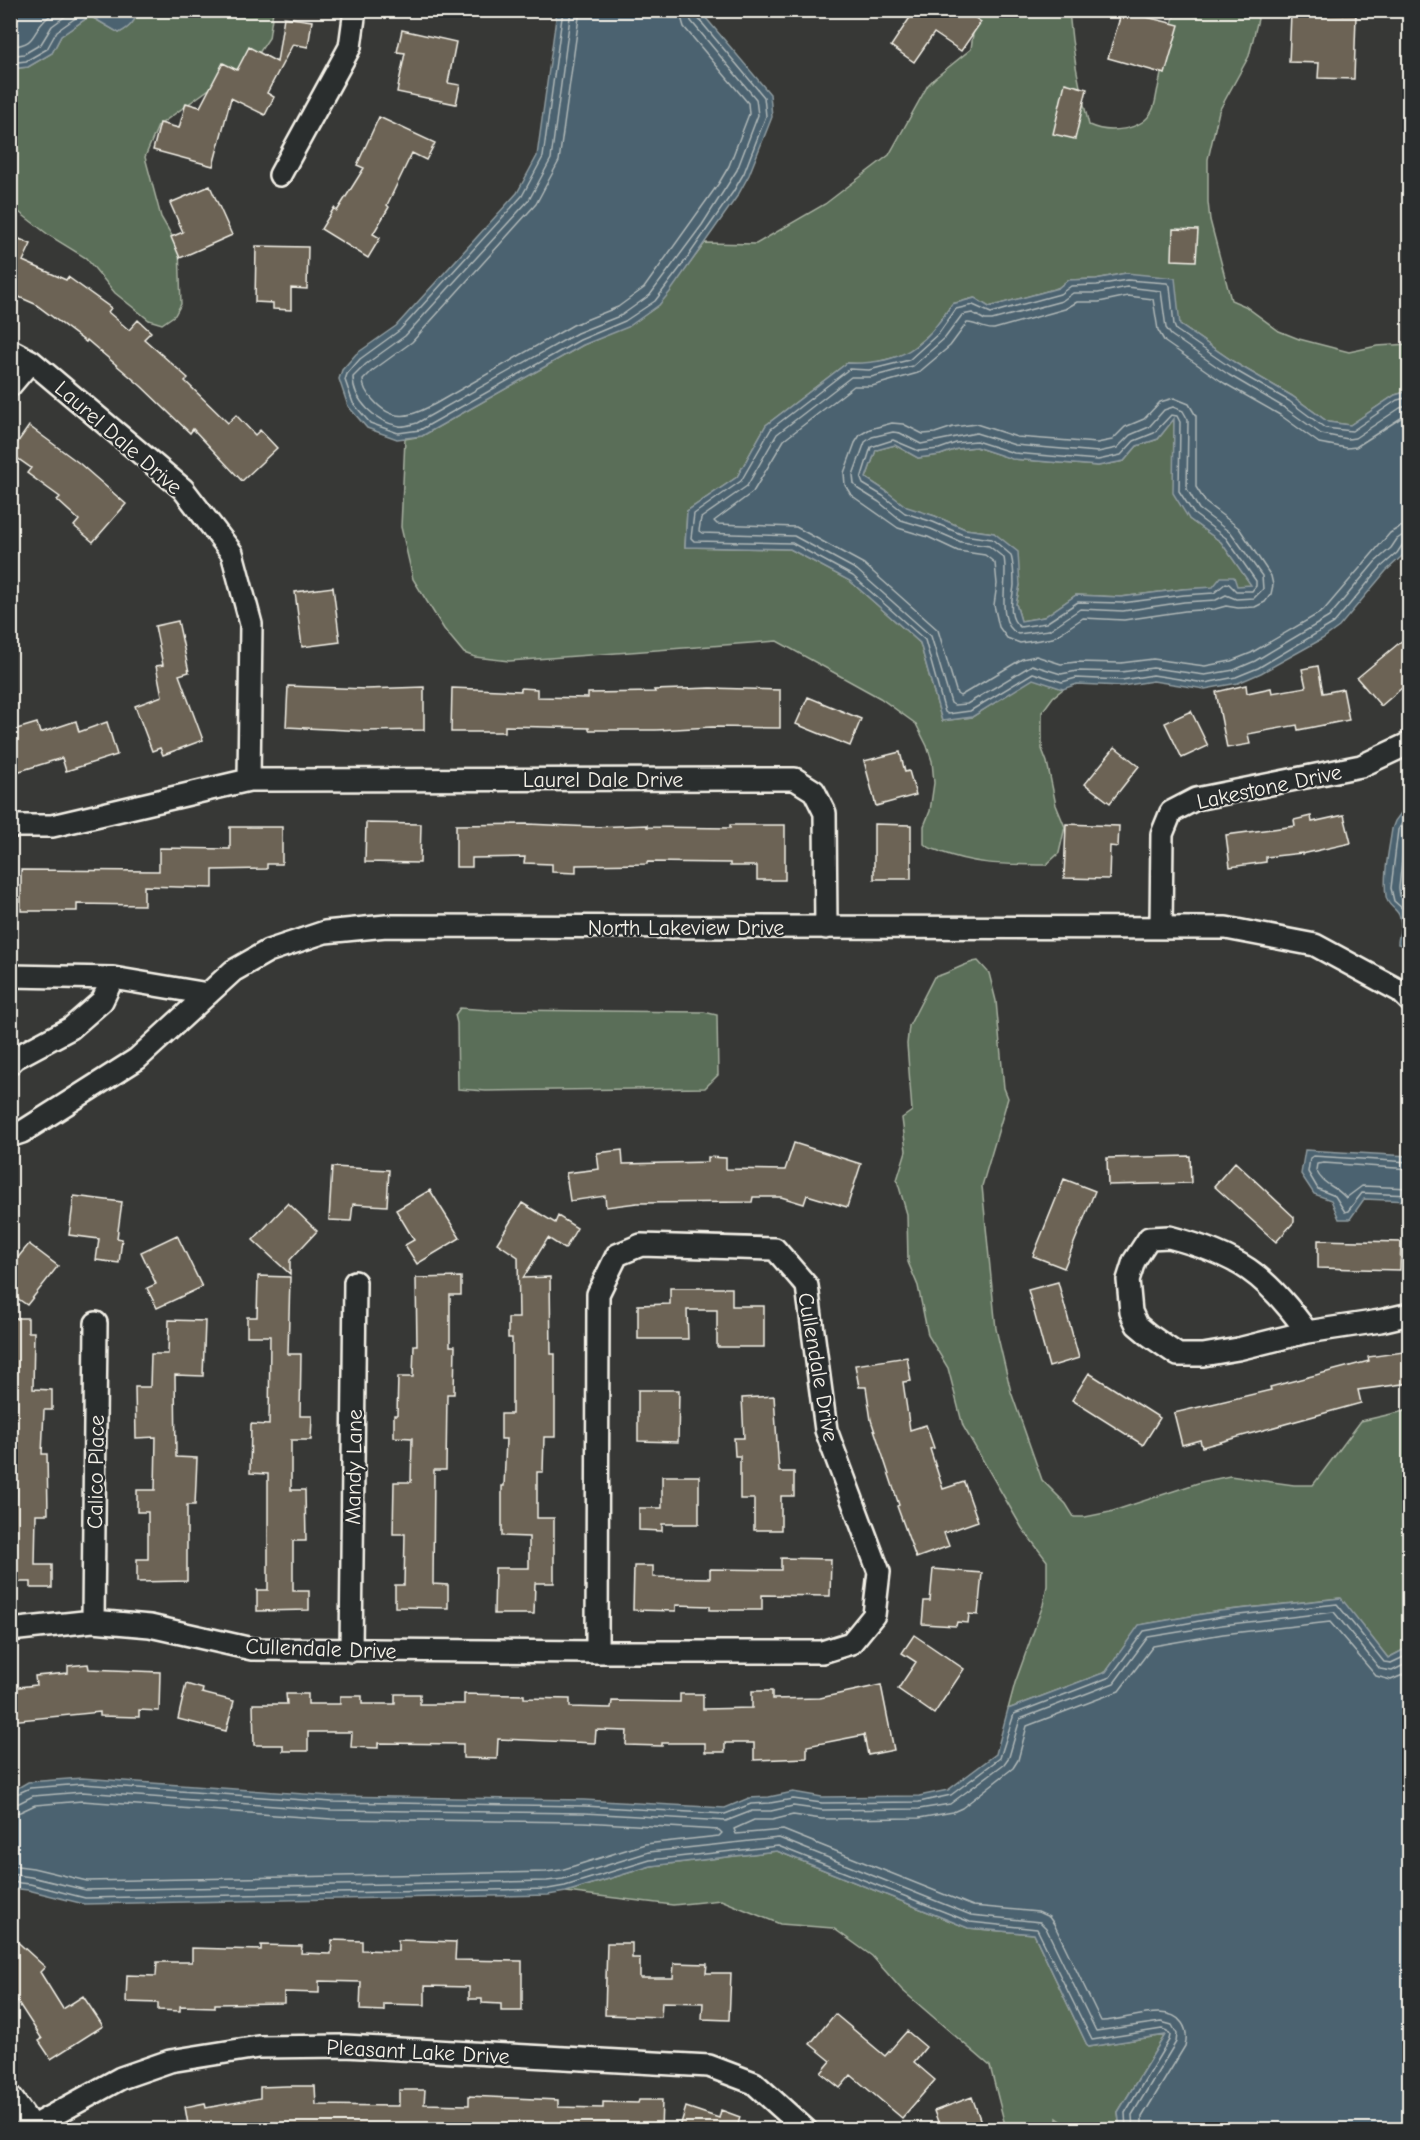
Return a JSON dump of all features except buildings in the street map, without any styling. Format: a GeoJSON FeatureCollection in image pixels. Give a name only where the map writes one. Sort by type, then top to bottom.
{"type":"FeatureCollection","features":[{"type":"Feature","properties":{"kind":"street"},"geometry":{"type":"LineString","coordinates":[[280,175],[350,47],[355,10]]}},
{"type":"Feature","properties":{"kind":"street","name":"Laurel Dale Drive"},"geometry":{"type":"LineString","coordinates":[[10,350],[31,362],[183,489],[232,553],[251,624],[249,780]]}},
{"type":"Feature","properties":{"kind":"street"},"geometry":{"type":"LineString","coordinates":[[10,386],[31,362]]}},
{"type":"Feature","properties":{"kind":"street","name":"Lakestone Drive"},"geometry":{"type":"LineString","coordinates":[[1161,927],[1162,834],[1171,812],[1196,799],[1361,766],[1410,743]]}},
{"type":"Feature","properties":{"kind":"street","name":"Laurel Dale Drive"},"geometry":{"type":"LineString","coordinates":[[10,826],[52,826],[249,780],[795,779],[814,790],[825,813],[826,927]]}},
{"type":"Feature","properties":{"kind":"street","name":"North Lakeview Drive"},"geometry":{"type":"LineString","coordinates":[[14,1127],[137,1059],[232,971],[268,951],[325,932],[386,926],[1226,928],[1315,945],[1400,992],[1410,1001]]}},
{"type":"Feature","properties":{"kind":"street"},"geometry":{"type":"LineString","coordinates":[[10,976],[113,978],[208,994]]}},
{"type":"Feature","properties":{"kind":"street"},"geometry":{"type":"LineString","coordinates":[[12,1059],[71,1028],[102,1001],[113,978]]}},
{"type":"Feature","properties":{"kind":"street"},"geometry":{"type":"LineString","coordinates":[[1307,1332],[1289,1307],[1263,1280],[1241,1264],[1207,1247],[1169,1237],[1149,1238],[1134,1261],[1128,1280],[1128,1296],[1137,1325],[1178,1355],[1203,1355],[1239,1349],[1307,1332],[1410,1314]]}},
{"type":"Feature","properties":{"kind":"street","name":"Cullendale Drive"},"geometry":{"type":"LineString","coordinates":[[10,1630],[93,1622],[150,1626],[252,1649],[351,1651],[597,1652],[822,1652],[851,1643],[874,1615],[879,1572],[826,1430],[807,1286],[775,1249],[641,1245],[617,1255],[598,1294],[597,1652]]}},
{"type":"Feature","properties":{"kind":"street","name":"Mandy Lane"},"geometry":{"type":"LineString","coordinates":[[351,1651],[355,1282]]}},
{"type":"Feature","properties":{"kind":"street","name":"Calico Place"},"geometry":{"type":"LineString","coordinates":[[93,1622],[96,1323]]}},
{"type":"Feature","properties":{"kind":"street","name":"Pleasant Lake Drive"},"geometry":{"type":"LineString","coordinates":[[29,2127],[121,2078],[170,2061],[258,2047],[345,2046],[709,2066],[754,2083],[806,2130]]}},
{"type":"Feature","properties":{"kind":"street"},"geometry":{"type":"LineString","coordinates":[[10,2096],[29,2127]]}},
{"type":"Feature","properties":{"kind":"green space"},"geometry":{"type":"Polygon","coordinates":[[[137,11],[273,11],[269,38],[259,53],[158,126],[145,157],[161,217],[179,248],[181,304],[175,315],[162,324],[149,320],[115,293],[86,258],[50,236],[11,206],[10,69],[28,67],[52,53],[61,36],[90,16],[119,33],[131,24],[137,11]]]}},
{"type":"Feature","properties":{"kind":"green space"},"geometry":{"type":"Polygon","coordinates":[[[976,11],[1069,11],[1076,68],[1089,125],[1115,130],[1141,123],[1152,111],[1176,11],[1253,11],[1258,19],[1249,56],[1219,111],[1208,159],[1210,220],[1231,300],[1245,306],[1279,331],[1299,339],[1349,352],[1377,346],[1409,344],[1409,391],[1395,395],[1350,425],[1328,422],[1292,396],[1237,364],[1180,325],[1126,273],[1096,279],[1068,280],[1058,288],[989,307],[974,298],[952,304],[935,329],[905,355],[868,364],[847,363],[766,425],[737,477],[687,511],[685,547],[790,549],[850,581],[920,643],[942,721],[972,717],[1033,678],[1063,689],[1053,697],[1042,712],[1042,749],[1056,805],[1065,827],[1059,853],[1046,865],[968,860],[926,846],[924,826],[930,811],[934,783],[932,761],[916,724],[880,698],[777,641],[509,661],[475,657],[464,653],[444,629],[413,579],[401,527],[405,439],[422,436],[583,345],[628,326],[659,305],[705,243],[756,244],[825,204],[889,155],[928,85],[971,49],[976,11]]]}},
{"type":"Feature","properties":{"kind":"green space"},"geometry":{"type":"Polygon","coordinates":[[[1174,418],[1175,454],[1189,519],[1221,542],[1252,586],[1183,589],[1121,597],[1076,595],[1044,617],[1021,621],[1016,604],[1020,585],[994,533],[965,529],[935,516],[907,508],[866,478],[876,450],[895,445],[918,458],[976,447],[1013,459],[1098,466],[1124,461],[1137,446],[1158,439],[1174,418]]]}},
{"type":"Feature","properties":{"kind":"green space"},"geometry":{"type":"Polygon","coordinates":[[[978,961],[989,973],[996,1001],[1004,1088],[1008,1098],[982,1186],[996,1329],[1011,1392],[1042,1480],[1066,1504],[1074,1517],[1110,1512],[1201,1482],[1230,1476],[1294,1485],[1313,1485],[1361,1421],[1409,1410],[1409,1647],[1388,1658],[1340,1598],[1220,1611],[1140,1625],[1106,1672],[1008,1709],[1043,1605],[1047,1586],[1047,1561],[1022,1528],[963,1426],[948,1368],[928,1335],[918,1286],[908,1262],[907,1214],[897,1180],[906,1151],[902,1118],[912,1111],[907,1044],[909,1026],[934,977],[978,961]]]}},
{"type":"Feature","properties":{"kind":"green space"},"geometry":{"type":"Polygon","coordinates":[[[460,1008],[704,1012],[717,1015],[718,1075],[705,1088],[486,1091],[458,1089],[455,1015],[460,1008]]]}},
{"type":"Feature","properties":{"kind":"green space"},"geometry":{"type":"Polygon","coordinates":[[[777,1851],[968,1928],[1034,1934],[1088,2047],[1165,2035],[1118,2112],[1120,2129],[1072,2129],[1057,2118],[1057,2129],[1006,2129],[990,2066],[902,1990],[872,1956],[833,1928],[780,1924],[721,1900],[673,1905],[566,1892],[651,1866],[777,1851]]]}},
{"type":"Feature","properties":{"kind":"water"},"geometry":{"type":"Polygon","coordinates":[[[10,11],[137,11],[131,24],[119,33],[90,16],[61,36],[52,53],[28,67],[11,69],[10,11]]]}},
{"type":"Feature","properties":{"kind":"water"},"geometry":{"type":"Polygon","coordinates":[[[557,11],[700,11],[770,94],[772,117],[749,175],[738,195],[670,292],[659,305],[628,327],[583,345],[422,436],[397,439],[367,428],[348,406],[339,379],[342,370],[356,354],[396,326],[517,193],[537,156],[557,11]]]}},
{"type":"Feature","properties":{"kind":"water"},"geometry":{"type":"Polygon","coordinates":[[[1126,273],[1175,278],[1180,325],[1237,364],[1292,396],[1328,422],[1350,425],[1395,395],[1409,391],[1409,544],[1402,556],[1386,571],[1339,627],[1322,639],[1261,673],[1238,683],[1205,689],[1153,681],[1122,686],[1077,684],[1063,689],[1033,679],[972,717],[942,721],[920,643],[850,581],[790,549],[685,547],[687,511],[737,477],[766,425],[847,363],[883,361],[897,357],[921,342],[952,304],[975,298],[989,307],[1058,288],[1068,280],[1096,279],[1126,273]],[[1174,419],[1158,439],[1137,446],[1124,461],[1098,466],[1012,459],[976,447],[918,458],[895,445],[876,450],[866,478],[907,507],[965,529],[994,533],[1018,552],[1020,585],[1016,604],[1021,621],[1044,617],[1076,595],[1121,597],[1213,587],[1221,577],[1234,577],[1237,586],[1251,585],[1221,542],[1189,519],[1173,493],[1174,419]]]}},
{"type":"Feature","properties":{"kind":"water"},"geometry":{"type":"Polygon","coordinates":[[[1409,802],[1409,948],[1398,944],[1400,919],[1387,899],[1385,880],[1392,829],[1409,802]]]}},
{"type":"Feature","properties":{"kind":"water"},"geometry":{"type":"Polygon","coordinates":[[[1305,1150],[1409,1156],[1409,1201],[1364,1199],[1350,1219],[1339,1219],[1331,1200],[1314,1194],[1301,1174],[1305,1150]]]}},
{"type":"Feature","properties":{"kind":"water"},"geometry":{"type":"Polygon","coordinates":[[[1341,1598],[1388,1658],[1409,1647],[1409,2129],[1120,2129],[1118,2112],[1165,2035],[1088,2047],[1034,1934],[968,1928],[777,1851],[651,1866],[566,1892],[548,1895],[84,1904],[11,1888],[11,1792],[28,1782],[82,1778],[332,1796],[584,1800],[725,1808],[749,1798],[793,1792],[822,1797],[919,1796],[948,1790],[996,1754],[1008,1709],[1106,1672],[1139,1625],[1220,1611],[1341,1598]]]}}]}
